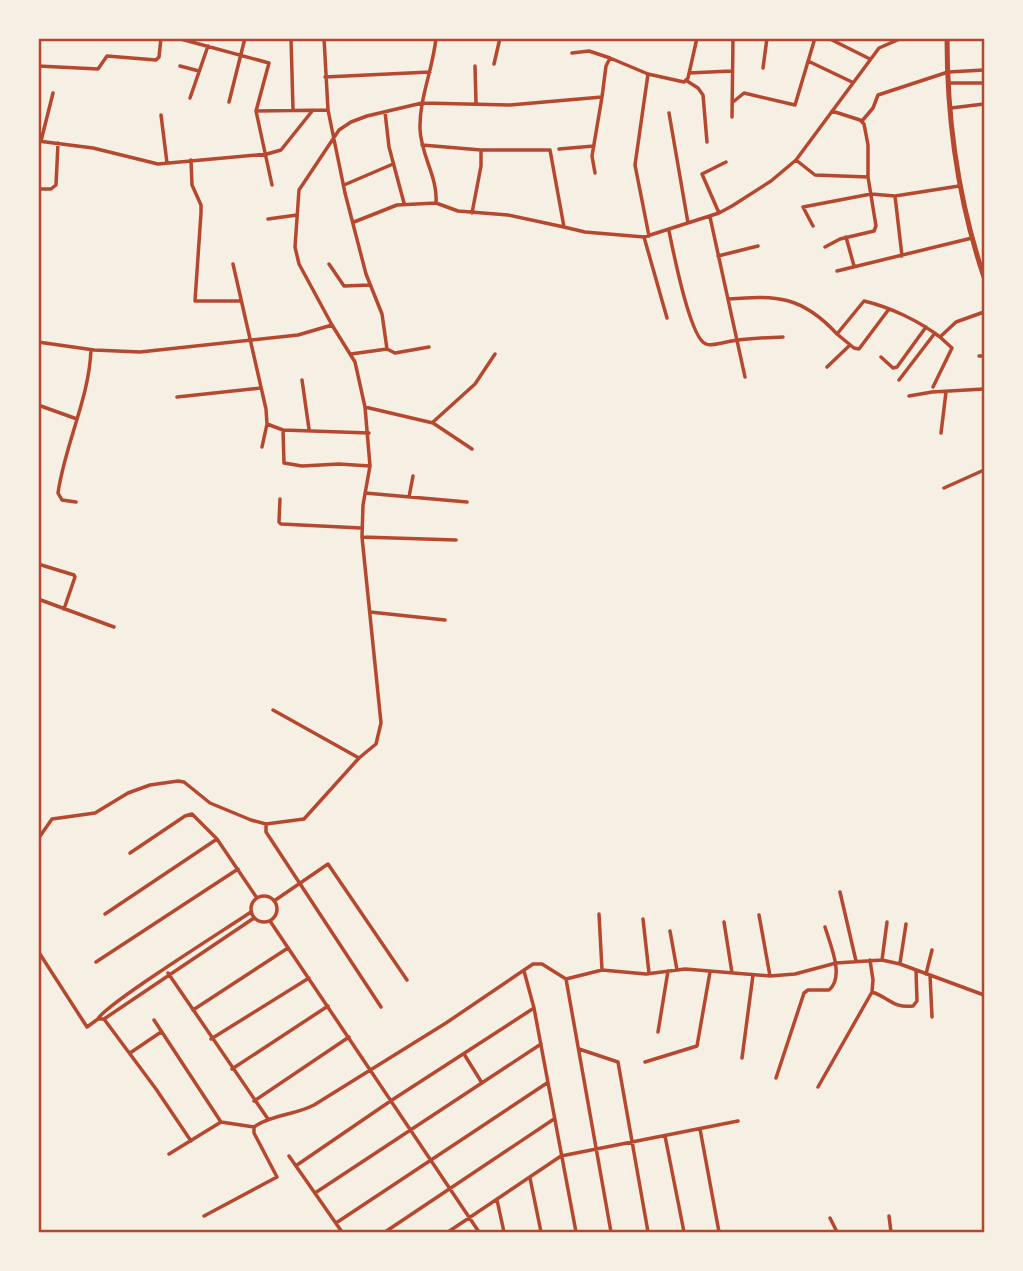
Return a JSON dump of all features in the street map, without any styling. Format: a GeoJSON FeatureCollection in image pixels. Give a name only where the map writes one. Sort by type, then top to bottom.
{"type":"FeatureCollection","features":[{"type":"Feature","properties":{"kind":"main road"},"geometry":{"type":"LineString","coordinates":[[947,38],[959,186],[985,277]]}},
{"type":"Feature","properties":{"kind":"street"},"geometry":{"type":"LineString","coordinates":[[38,66],[98,69],[107,56],[156,60],[159,57],[161,38]]}},
{"type":"Feature","properties":{"kind":"street"},"geometry":{"type":"LineString","coordinates":[[177,38],[269,63],[256,111],[272,185]]}},
{"type":"Feature","properties":{"kind":"street"},"geometry":{"type":"LineString","coordinates":[[229,102],[245,38]]}},
{"type":"Feature","properties":{"kind":"street"},"geometry":{"type":"LineString","coordinates":[[291,38],[293,109]]}},
{"type":"Feature","properties":{"kind":"street"},"geometry":{"type":"LineString","coordinates":[[324,38],[328,110],[370,285],[382,313],[387,349]]}},
{"type":"Feature","properties":{"kind":"street"},"geometry":{"type":"LineString","coordinates":[[436,38],[422,103],[420,126],[422,145],[435,181],[436,203]]}},
{"type":"Feature","properties":{"kind":"street"},"geometry":{"type":"LineString","coordinates":[[494,64],[500,38]]}},
{"type":"Feature","properties":{"kind":"street"},"geometry":{"type":"LineString","coordinates":[[687,81],[697,38]]}},
{"type":"Feature","properties":{"kind":"street"},"geometry":{"type":"LineString","coordinates":[[732,117],[733,38]]}},
{"type":"Feature","properties":{"kind":"street"},"geometry":{"type":"LineString","coordinates":[[763,68],[767,38]]}},
{"type":"Feature","properties":{"kind":"street"},"geometry":{"type":"LineString","coordinates":[[733,102],[744,93],[794,106],[798,102],[815,38]]}},
{"type":"Feature","properties":{"kind":"street"},"geometry":{"type":"LineString","coordinates":[[828,38],[870,59]]}},
{"type":"Feature","properties":{"kind":"street"},"geometry":{"type":"LineString","coordinates":[[354,222],[404,203],[436,203],[472,213],[508,215],[621,237],[647,237],[669,231],[719,213],[771,181],[796,160],[879,48],[902,38]]}},
{"type":"Feature","properties":{"kind":"street"},"geometry":{"type":"LineString","coordinates":[[190,98],[208,46]]}},
{"type":"Feature","properties":{"kind":"street"},"geometry":{"type":"LineString","coordinates":[[572,53],[589,51],[648,74],[680,82],[687,81],[698,88],[703,95],[707,142]]}},
{"type":"Feature","properties":{"kind":"street"},"geometry":{"type":"LineString","coordinates":[[595,173],[592,156],[606,66],[610,58]]}},
{"type":"Feature","properties":{"kind":"street"},"geometry":{"type":"LineString","coordinates":[[808,61],[852,82]]}},
{"type":"Feature","properties":{"kind":"street"},"geometry":{"type":"LineString","coordinates":[[180,66],[199,71]]}},
{"type":"Feature","properties":{"kind":"street"},"geometry":{"type":"LineString","coordinates":[[475,66],[476,103]]}},
{"type":"Feature","properties":{"kind":"street"},"geometry":{"type":"LineString","coordinates":[[862,121],[873,108],[878,95],[948,72],[985,70]]}},
{"type":"Feature","properties":{"kind":"street"},"geometry":{"type":"LineString","coordinates":[[689,73],[731,71]]}},
{"type":"Feature","properties":{"kind":"street"},"geometry":{"type":"LineString","coordinates":[[325,76],[430,72]]}},
{"type":"Feature","properties":{"kind":"street"},"geometry":{"type":"LineString","coordinates":[[648,74],[635,165],[653,270],[667,318]]}},
{"type":"Feature","properties":{"kind":"street"},"geometry":{"type":"LineString","coordinates":[[949,83],[985,83]]}},
{"type":"Feature","properties":{"kind":"street"},"geometry":{"type":"LineString","coordinates":[[53,93],[40,141],[93,148],[154,163],[279,151],[313,110]]}},
{"type":"Feature","properties":{"kind":"street"},"geometry":{"type":"LineString","coordinates":[[38,839],[47,823],[57,817],[95,813],[128,793],[150,785],[178,781],[184,782],[210,803],[251,820],[266,824],[307,818],[359,758],[376,744],[381,723],[362,537],[370,466],[369,433],[359,372],[299,264],[295,247],[299,190],[334,135],[351,122],[422,103],[532,104],[602,97]]}},
{"type":"Feature","properties":{"kind":"street"},"geometry":{"type":"LineString","coordinates":[[951,108],[985,104]]}},
{"type":"Feature","properties":{"kind":"street"},"geometry":{"type":"LineString","coordinates":[[256,111],[328,110]]}},
{"type":"Feature","properties":{"kind":"street"},"geometry":{"type":"LineString","coordinates":[[832,111],[862,121]]}},
{"type":"Feature","properties":{"kind":"street"},"geometry":{"type":"LineString","coordinates":[[385,112],[389,147],[404,203]]}},
{"type":"Feature","properties":{"kind":"street"},"geometry":{"type":"LineString","coordinates":[[669,113],[688,223]]}},
{"type":"Feature","properties":{"kind":"street"},"geometry":{"type":"LineString","coordinates":[[160,115],[167,163]]}},
{"type":"Feature","properties":{"kind":"street"},"geometry":{"type":"LineString","coordinates":[[825,247],[846,237],[875,230],[868,177],[868,145],[862,121]]}},
{"type":"Feature","properties":{"kind":"street"},"geometry":{"type":"LineString","coordinates":[[38,190],[56,186],[58,143]]}},
{"type":"Feature","properties":{"kind":"street"},"geometry":{"type":"LineString","coordinates":[[422,145],[481,150],[550,150],[566,228]]}},
{"type":"Feature","properties":{"kind":"street"},"geometry":{"type":"LineString","coordinates":[[559,149],[594,146]]}},
{"type":"Feature","properties":{"kind":"street"},"geometry":{"type":"LineString","coordinates":[[472,213],[481,166],[481,150]]}},
{"type":"Feature","properties":{"kind":"street"},"geometry":{"type":"LineString","coordinates":[[191,160],[192,185],[201,205],[195,301],[240,301]]}},
{"type":"Feature","properties":{"kind":"street"},"geometry":{"type":"LineString","coordinates":[[796,160],[815,175],[868,177]]}},
{"type":"Feature","properties":{"kind":"street"},"geometry":{"type":"LineString","coordinates":[[719,213],[702,174],[726,162]]}},
{"type":"Feature","properties":{"kind":"street"},"geometry":{"type":"LineString","coordinates":[[344,185],[394,163]]}},
{"type":"Feature","properties":{"kind":"street"},"geometry":{"type":"LineString","coordinates":[[813,226],[803,207],[871,194],[895,196],[959,186]]}},
{"type":"Feature","properties":{"kind":"street"},"geometry":{"type":"LineString","coordinates":[[895,196],[902,257]]}},
{"type":"Feature","properties":{"kind":"street"},"geometry":{"type":"LineString","coordinates":[[268,219],[297,215]]}},
{"type":"Feature","properties":{"kind":"street"},"geometry":{"type":"LineString","coordinates":[[710,217],[746,377]]}},
{"type":"Feature","properties":{"kind":"street"},"geometry":{"type":"LineString","coordinates":[[669,231],[687,304],[703,343],[709,345],[783,337]]}},
{"type":"Feature","properties":{"kind":"street"},"geometry":{"type":"LineString","coordinates":[[846,237],[854,266]]}},
{"type":"Feature","properties":{"kind":"street"},"geometry":{"type":"LineString","coordinates":[[837,271],[972,239]]}},
{"type":"Feature","properties":{"kind":"street"},"geometry":{"type":"LineString","coordinates":[[718,256],[758,246]]}},
{"type":"Feature","properties":{"kind":"street"},"geometry":{"type":"LineString","coordinates":[[233,264],[251,338],[267,424],[262,447]]}},
{"type":"Feature","properties":{"kind":"street"},"geometry":{"type":"LineString","coordinates":[[329,264],[344,286],[370,285]]}},
{"type":"Feature","properties":{"kind":"street"},"geometry":{"type":"LineString","coordinates":[[728,299],[774,296],[791,301],[813,311],[856,349],[861,347],[888,309]]}},
{"type":"Feature","properties":{"kind":"street"},"geometry":{"type":"LineString","coordinates":[[837,334],[864,301],[926,327],[952,348],[933,388]]}},
{"type":"Feature","properties":{"kind":"street"},"geometry":{"type":"LineString","coordinates":[[940,337],[956,322],[985,312]]}},
{"type":"Feature","properties":{"kind":"street"},"geometry":{"type":"LineString","coordinates":[[38,342],[91,350],[140,352],[298,335],[332,325]]}},
{"type":"Feature","properties":{"kind":"street"},"geometry":{"type":"LineString","coordinates":[[881,357],[893,368],[897,367],[926,327]]}},
{"type":"Feature","properties":{"kind":"street"},"geometry":{"type":"LineString","coordinates":[[899,380],[935,333]]}},
{"type":"Feature","properties":{"kind":"street"},"geometry":{"type":"LineString","coordinates":[[827,367],[850,345]]}},
{"type":"Feature","properties":{"kind":"street"},"geometry":{"type":"LineString","coordinates":[[351,354],[387,349],[395,353],[429,347]]}},
{"type":"Feature","properties":{"kind":"street"},"geometry":{"type":"LineString","coordinates":[[76,502],[62,500],[58,493],[68,442],[90,370],[91,350]]}},
{"type":"Feature","properties":{"kind":"street"},"geometry":{"type":"LineString","coordinates":[[433,423],[475,384],[495,354]]}},
{"type":"Feature","properties":{"kind":"street"},"geometry":{"type":"LineString","coordinates":[[302,380],[309,429]]}},
{"type":"Feature","properties":{"kind":"street"},"geometry":{"type":"LineString","coordinates":[[177,397],[261,388]]}},
{"type":"Feature","properties":{"kind":"street"},"geometry":{"type":"LineString","coordinates":[[909,396],[933,388],[946,392],[985,389]]}},
{"type":"Feature","properties":{"kind":"street"},"geometry":{"type":"LineString","coordinates":[[941,433],[946,392]]}},
{"type":"Feature","properties":{"kind":"street"},"geometry":{"type":"LineString","coordinates":[[38,405],[77,419]]}},
{"type":"Feature","properties":{"kind":"street"},"geometry":{"type":"LineString","coordinates":[[365,407],[433,423],[472,449]]}},
{"type":"Feature","properties":{"kind":"street"},"geometry":{"type":"LineString","coordinates":[[267,424],[283,430],[369,433]]}},
{"type":"Feature","properties":{"kind":"street"},"geometry":{"type":"LineString","coordinates":[[283,430],[284,463],[302,466],[370,466]]}},
{"type":"Feature","properties":{"kind":"street"},"geometry":{"type":"LineString","coordinates":[[944,488],[985,470]]}},
{"type":"Feature","properties":{"kind":"street"},"geometry":{"type":"LineString","coordinates":[[410,497],[413,476]]}},
{"type":"Feature","properties":{"kind":"street"},"geometry":{"type":"LineString","coordinates":[[365,493],[467,502]]}},
{"type":"Feature","properties":{"kind":"street"},"geometry":{"type":"LineString","coordinates":[[280,499],[281,524],[362,528]]}},
{"type":"Feature","properties":{"kind":"street"},"geometry":{"type":"LineString","coordinates":[[362,537],[456,540]]}},
{"type":"Feature","properties":{"kind":"street"},"geometry":{"type":"LineString","coordinates":[[38,564],[74,575],[64,609]]}},
{"type":"Feature","properties":{"kind":"street"},"geometry":{"type":"LineString","coordinates":[[38,599],[114,627]]}},
{"type":"Feature","properties":{"kind":"street"},"geometry":{"type":"LineString","coordinates":[[370,612],[445,620]]}},
{"type":"Feature","properties":{"kind":"street"},"geometry":{"type":"LineString","coordinates":[[273,710],[359,758]]}},
{"type":"Feature","properties":{"kind":"street"},"geometry":{"type":"LineString","coordinates":[[130,853],[185,816],[195,816],[217,839],[257,898]]}},
{"type":"Feature","properties":{"kind":"street"},"geometry":{"type":"LineString","coordinates":[[266,824],[266,832],[382,1007]]}},
{"type":"Feature","properties":{"kind":"street"},"geometry":{"type":"LineString","coordinates":[[105,914],[217,839]]}},
{"type":"Feature","properties":{"kind":"street"},"geometry":{"type":"LineString","coordinates":[[274,901],[328,864],[407,980]]}},
{"type":"Feature","properties":{"kind":"street"},"geometry":{"type":"LineString","coordinates":[[96,962],[239,869]]}},
{"type":"Feature","properties":{"kind":"street"},"geometry":{"type":"LineString","coordinates":[[840,892],[856,961]]}},
{"type":"Feature","properties":{"kind":"street"},"geometry":{"type":"LineString","coordinates":[[267,896],[274,901],[276,913],[270,920],[264,922],[254,918],[251,912],[252,903],[257,898],[267,896]]}},
{"type":"Feature","properties":{"kind":"street"},"geometry":{"type":"LineString","coordinates":[[38,951],[87,1027],[98,1019],[100,1014],[251,912]]}},
{"type":"Feature","properties":{"kind":"street"},"geometry":{"type":"LineString","coordinates":[[599,914],[602,970]]}},
{"type":"Feature","properties":{"kind":"street"},"geometry":{"type":"LineString","coordinates":[[759,915],[770,976]]}},
{"type":"Feature","properties":{"kind":"street"},"geometry":{"type":"LineString","coordinates":[[98,1019],[104,1019],[254,918]]}},
{"type":"Feature","properties":{"kind":"street"},"geometry":{"type":"LineString","coordinates":[[643,919],[649,974]]}},
{"type":"Feature","properties":{"kind":"street"},"geometry":{"type":"LineString","coordinates":[[270,920],[480,1233]]}},
{"type":"Feature","properties":{"kind":"street"},"geometry":{"type":"LineString","coordinates":[[724,922],[732,973]]}},
{"type":"Feature","properties":{"kind":"street"},"geometry":{"type":"LineString","coordinates":[[882,960],[887,922]]}},
{"type":"Feature","properties":{"kind":"street"},"geometry":{"type":"LineString","coordinates":[[900,964],[906,924]]}},
{"type":"Feature","properties":{"kind":"street"},"geometry":{"type":"LineString","coordinates":[[776,1078],[805,991],[833,988],[836,963],[825,927]]}},
{"type":"Feature","properties":{"kind":"street"},"geometry":{"type":"LineString","coordinates":[[670,931],[677,970]]}},
{"type":"Feature","properties":{"kind":"street"},"geometry":{"type":"LineString","coordinates":[[193,1010],[288,948]]}},
{"type":"Feature","properties":{"kind":"street"},"geometry":{"type":"LineString","coordinates":[[932,950],[928,974],[932,1017]]}},
{"type":"Feature","properties":{"kind":"street"},"geometry":{"type":"LineString","coordinates":[[818,1087],[872,992],[870,960]]}},
{"type":"Feature","properties":{"kind":"street"},"geometry":{"type":"LineString","coordinates":[[154,1020],[220,1120],[254,1127],[268,1119],[302,1112],[446,1023],[533,964],[540,963],[566,979],[602,970],[649,974],[677,970],[770,976],[795,974],[836,963],[882,960],[985,995]]}},
{"type":"Feature","properties":{"kind":"street"},"geometry":{"type":"LineString","coordinates":[[166,970],[268,1119]]}},
{"type":"Feature","properties":{"kind":"street"},"geometry":{"type":"LineString","coordinates":[[872,992],[883,996],[894,1005],[913,1006],[917,1001],[916,970]]}},
{"type":"Feature","properties":{"kind":"street"},"geometry":{"type":"LineString","coordinates":[[524,971],[534,1008],[576,1233]]}},
{"type":"Feature","properties":{"kind":"street"},"geometry":{"type":"LineString","coordinates":[[658,1032],[668,971]]}},
{"type":"Feature","properties":{"kind":"street"},"geometry":{"type":"LineString","coordinates":[[645,1062],[697,1046],[710,972]]}},
{"type":"Feature","properties":{"kind":"street"},"geometry":{"type":"LineString","coordinates":[[742,1058],[753,975]]}},
{"type":"Feature","properties":{"kind":"street"},"geometry":{"type":"LineString","coordinates":[[212,1040],[309,978]]}},
{"type":"Feature","properties":{"kind":"street"},"geometry":{"type":"LineString","coordinates":[[566,979],[611,1233]]}},
{"type":"Feature","properties":{"kind":"street"},"geometry":{"type":"LineString","coordinates":[[232,1069],[328,1006]]}},
{"type":"Feature","properties":{"kind":"street"},"geometry":{"type":"LineString","coordinates":[[297,1165],[391,1100],[534,1008]]}},
{"type":"Feature","properties":{"kind":"street"},"geometry":{"type":"LineString","coordinates":[[104,1019],[191,1141]]}},
{"type":"Feature","properties":{"kind":"street"},"geometry":{"type":"LineString","coordinates":[[130,1053],[161,1032]]}},
{"type":"Feature","properties":{"kind":"street"},"geometry":{"type":"LineString","coordinates":[[254,1101],[349,1037]]}},
{"type":"Feature","properties":{"kind":"street"},"geometry":{"type":"LineString","coordinates":[[315,1193],[541,1044]]}},
{"type":"Feature","properties":{"kind":"street"},"geometry":{"type":"LineString","coordinates":[[578,1049],[618,1062],[648,1233]]}},
{"type":"Feature","properties":{"kind":"street"},"geometry":{"type":"LineString","coordinates":[[464,1054],[482,1083]]}},
{"type":"Feature","properties":{"kind":"street"},"geometry":{"type":"LineString","coordinates":[[335,1223],[547,1083]]}},
{"type":"Feature","properties":{"kind":"street"},"geometry":{"type":"LineString","coordinates":[[385,1233],[554,1119]]}},
{"type":"Feature","properties":{"kind":"street"},"geometry":{"type":"LineString","coordinates":[[169,1154],[220,1120]]}},
{"type":"Feature","properties":{"kind":"street"},"geometry":{"type":"LineString","coordinates":[[448,1233],[561,1156],[738,1121]]}},
{"type":"Feature","properties":{"kind":"street"},"geometry":{"type":"LineString","coordinates":[[204,1216],[277,1177],[254,1133],[254,1127]]}},
{"type":"Feature","properties":{"kind":"street"},"geometry":{"type":"LineString","coordinates":[[700,1129],[719,1233]]}},
{"type":"Feature","properties":{"kind":"street"},"geometry":{"type":"LineString","coordinates":[[665,1136],[684,1233]]}},
{"type":"Feature","properties":{"kind":"street"},"geometry":{"type":"LineString","coordinates":[[289,1156],[342,1233]]}},
{"type":"Feature","properties":{"kind":"street"},"geometry":{"type":"LineString","coordinates":[[530,1178],[541,1233]]}},
{"type":"Feature","properties":{"kind":"street"},"geometry":{"type":"LineString","coordinates":[[497,1200],[504,1233]]}},
{"type":"Feature","properties":{"kind":"street"},"geometry":{"type":"LineString","coordinates":[[889,1216],[891,1233]]}},
{"type":"Feature","properties":{"kind":"street"},"geometry":{"type":"LineString","coordinates":[[830,1218],[837,1233]]}}]}
